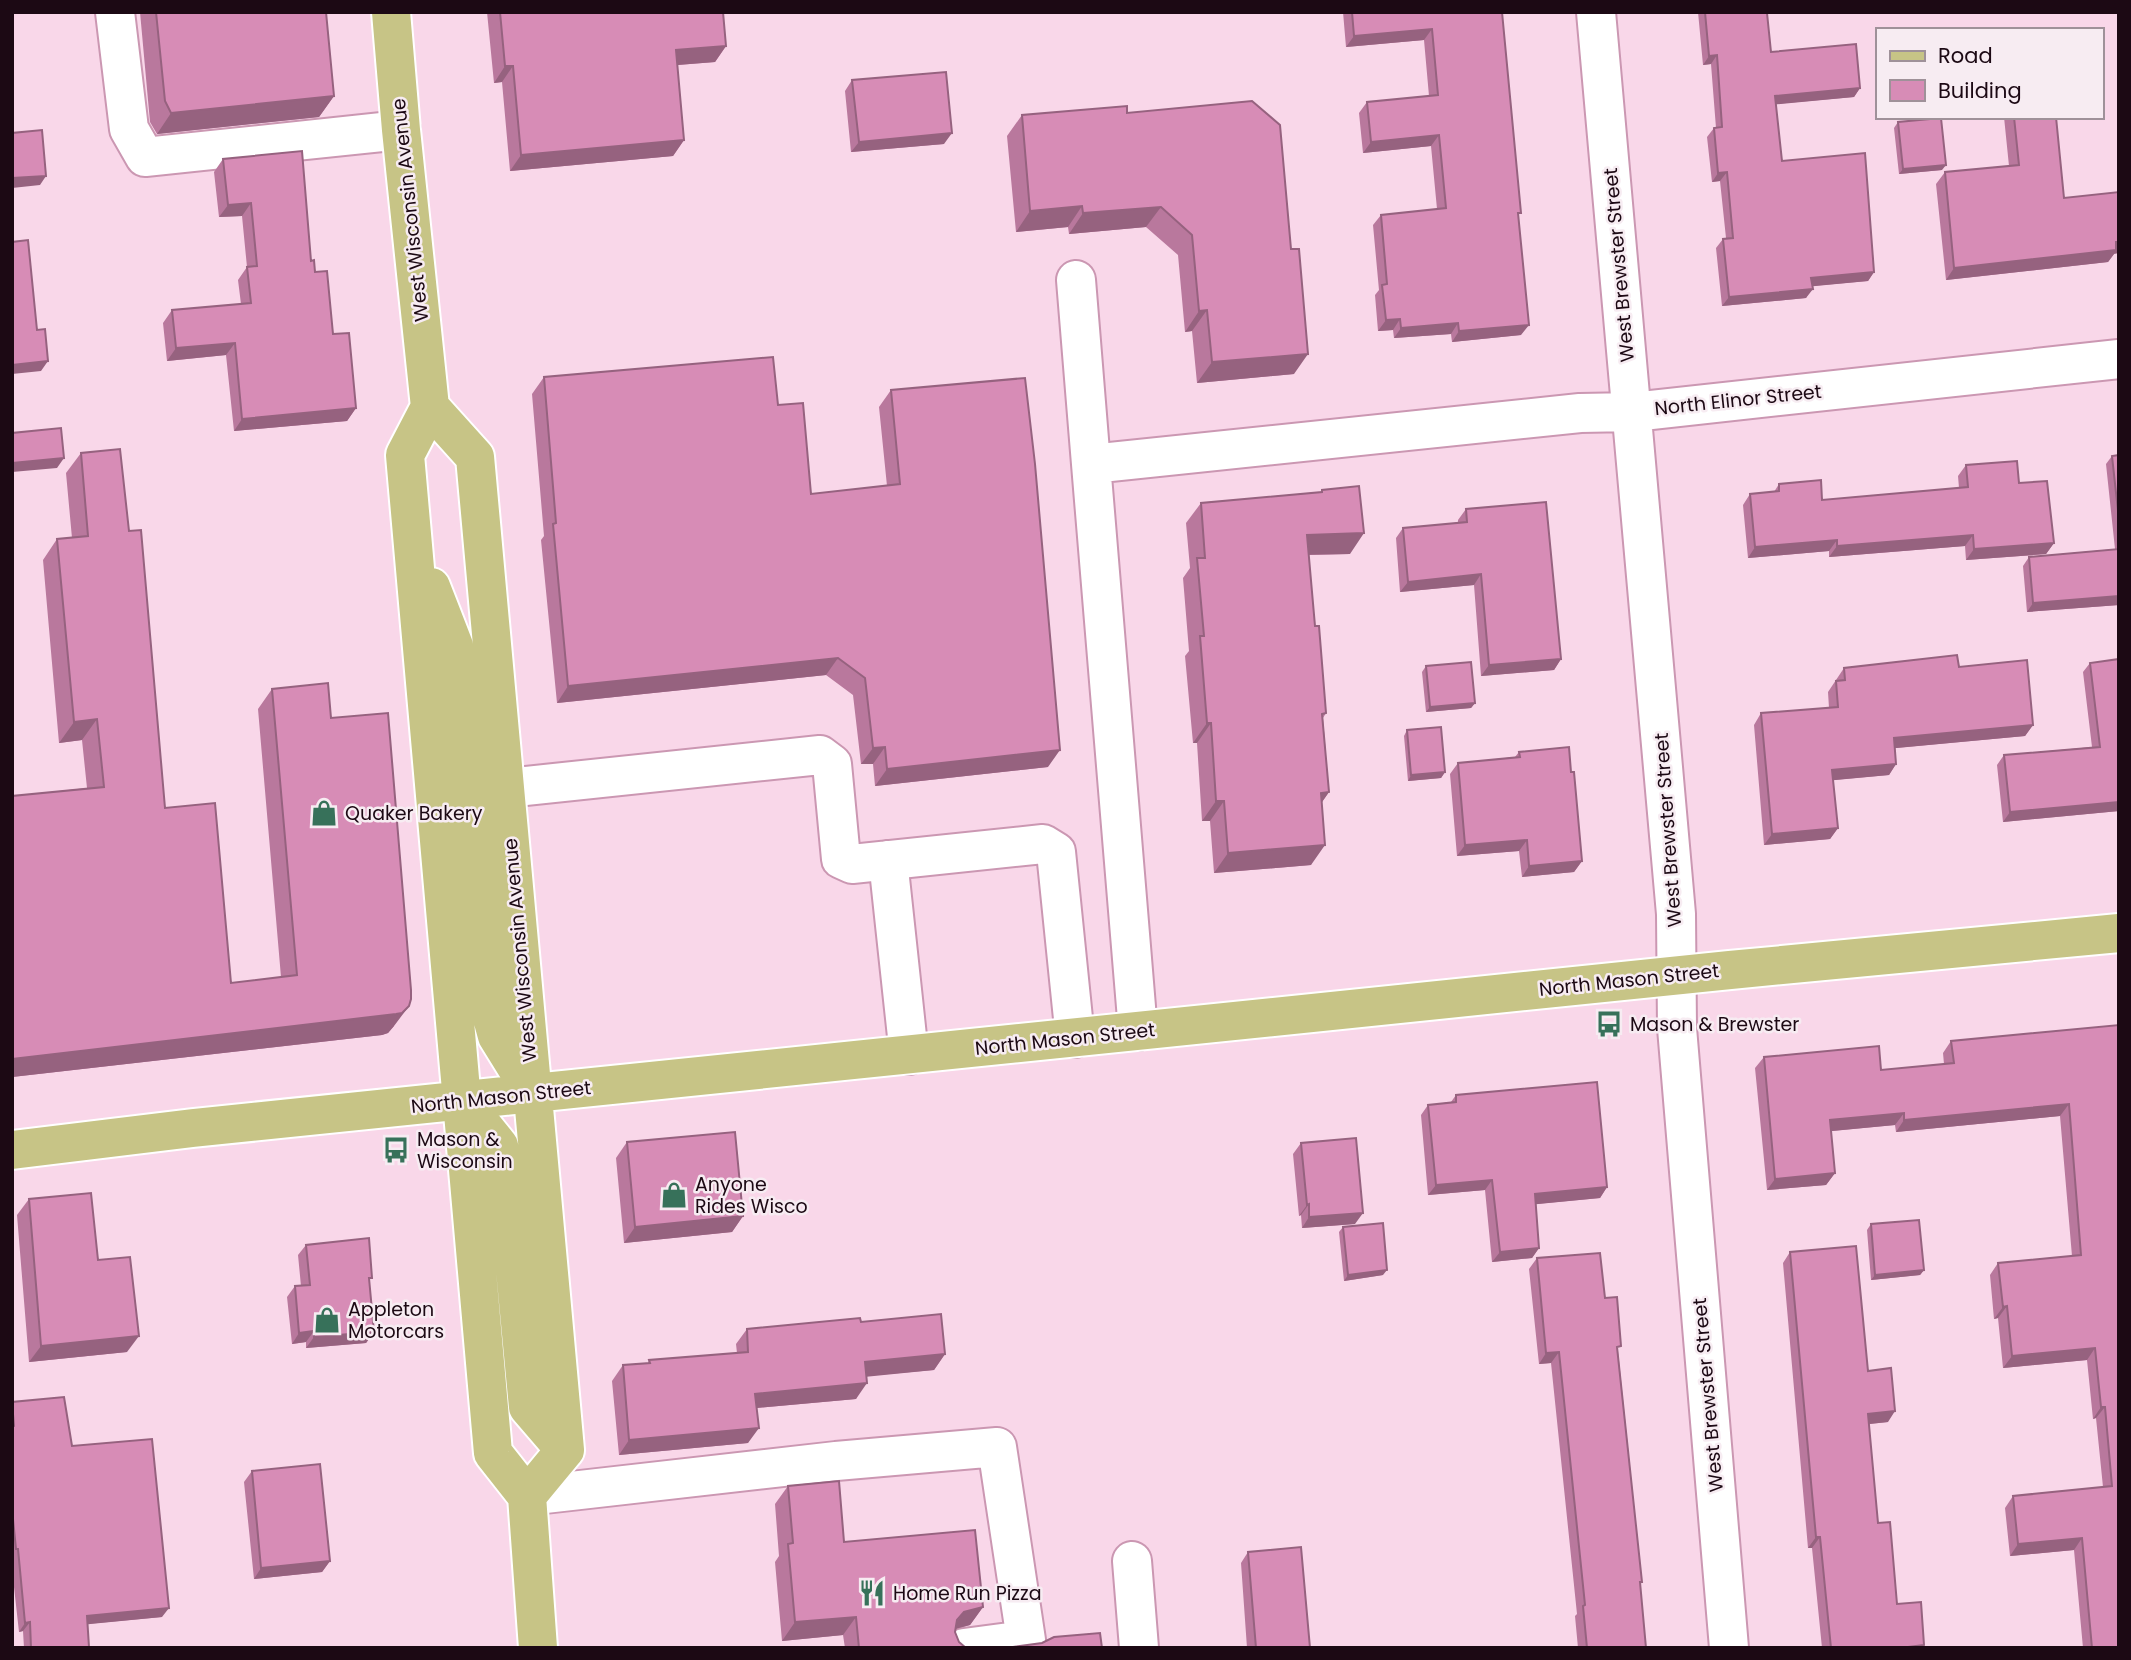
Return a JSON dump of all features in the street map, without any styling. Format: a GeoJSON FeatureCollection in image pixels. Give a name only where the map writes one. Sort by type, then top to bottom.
{"type":"FeatureCollection","features":[{"type":"Feature","properties":{"kind":"main road","name":"West Wisconsin Avenue"},"geometry":{"type":"LineString","coordinates":[[391,12],[430,407],[475,457],[565,1450]]}},
{"type":"Feature","properties":{"kind":"main road"},"geometry":{"type":"LineString","coordinates":[[430,407],[405,455],[415,544],[493,1453],[527,1496],[538,1648]]}},
{"type":"Feature","properties":{"kind":"main road"},"geometry":{"type":"LineString","coordinates":[[415,544],[454,646],[492,1014],[497,1036],[533,1093]]}},
{"type":"Feature","properties":{"kind":"main road","name":"North Mason Street"},"geometry":{"type":"LineString","coordinates":[[12,1150],[462,1100],[2119,933]]}},
{"type":"Feature","properties":{"kind":"main road"},"geometry":{"type":"LineString","coordinates":[[462,1100],[499,1146],[506,1175],[528,1407],[565,1450],[527,1496]]}},
{"type":"Feature","properties":{"kind":"street"},"geometry":{"type":"LineString","coordinates":[[115,12],[129,129],[145,158],[401,130]]}},
{"type":"Feature","properties":{"kind":"street","name":"West Brewster Street"},"geometry":{"type":"LineString","coordinates":[[1596,12],[1676,914],[1678,1042],[1729,1648]]}},
{"type":"Feature","properties":{"kind":"street"},"geometry":{"type":"LineString","coordinates":[[1076,280],[1138,1031]]}},
{"type":"Feature","properties":{"kind":"street","name":"North Elinor Street"},"geometry":{"type":"LineString","coordinates":[[1091,464],[1580,413],[1633,412],[2119,359]]}},
{"type":"Feature","properties":{"kind":"street"},"geometry":{"type":"LineString","coordinates":[[506,788],[820,755],[832,764],[841,859],[852,864],[1043,844],[1056,852],[1075,1038]]}},
{"type":"Feature","properties":{"kind":"street"},"geometry":{"type":"LineString","coordinates":[[888,860],[909,1055]]}},
{"type":"Feature","properties":{"kind":"street"},"geometry":{"type":"LineString","coordinates":[[527,1496],[836,1461],[997,1447],[1026,1640],[964,1648]]}},
{"type":"Feature","properties":{"kind":"street"},"geometry":{"type":"LineString","coordinates":[[1132,1561],[1139,1648]]}},
{"type":"Feature","properties":{"kind":"building"},"geometry":{"type":"Polygon","coordinates":[[[156,12],[326,12],[334,96],[171,113],[165,101],[156,12]]]}},
{"type":"Feature","properties":{"kind":"building"},"geometry":{"type":"Polygon","coordinates":[[[500,12],[723,12],[726,46],[676,50],[684,140],[521,155],[513,66],[505,66],[500,12]]]}},
{"type":"Feature","properties":{"kind":"building"},"geometry":{"type":"Polygon","coordinates":[[[1352,12],[1502,12],[1529,325],[1459,331],[1458,323],[1401,328],[1400,319],[1386,320],[1382,285],[1387,284],[1381,215],[1446,208],[1439,135],[1371,142],[1367,102],[1438,95],[1432,29],[1354,36],[1352,12]]]}},
{"type":"Feature","properties":{"kind":"building"},"geometry":{"type":"Polygon","coordinates":[[[1705,12],[1767,13],[1771,52],[1856,44],[1860,88],[1775,96],[1782,161],[1865,153],[1874,272],[1811,278],[1813,289],[1729,297],[1723,239],[1733,238],[1727,172],[1718,173],[1714,128],[1722,127],[1717,55],[1709,56],[1705,12]]]}},
{"type":"Feature","properties":{"kind":"building"},"geometry":{"type":"Polygon","coordinates":[[[946,72],[952,133],[859,142],[852,80],[946,72]]]}},
{"type":"Feature","properties":{"kind":"building"},"geometry":{"type":"Polygon","coordinates":[[[1252,101],[1280,125],[1291,249],[1299,249],[1308,354],[1212,362],[1207,310],[1199,311],[1192,235],[1161,207],[1083,213],[1082,206],[1030,211],[1022,115],[1127,106],[1127,113],[1252,101]]]}},
{"type":"Feature","properties":{"kind":"building"},"geometry":{"type":"Polygon","coordinates":[[[1941,119],[1946,165],[1903,169],[1898,122],[1941,119]]]}},
{"type":"Feature","properties":{"kind":"building"},"geometry":{"type":"Polygon","coordinates":[[[2014,119],[2056,119],[2064,198],[2119,192],[2119,242],[2116,242],[2116,250],[1954,268],[1945,172],[2019,165],[2014,119]]]}},
{"type":"Feature","properties":{"kind":"building"},"geometry":{"type":"Polygon","coordinates":[[[42,130],[46,176],[12,178],[12,133],[42,130]]]}},
{"type":"Feature","properties":{"kind":"building"},"geometry":{"type":"Polygon","coordinates":[[[302,151],[311,261],[314,260],[315,272],[327,271],[333,334],[349,333],[356,408],[242,419],[235,343],[176,348],[172,310],[251,303],[247,267],[257,266],[251,203],[228,205],[223,159],[302,151]]]}},
{"type":"Feature","properties":{"kind":"building"},"geometry":{"type":"Polygon","coordinates":[[[28,240],[37,330],[45,329],[48,361],[12,365],[12,242],[28,240]]]}},
{"type":"Feature","properties":{"kind":"building"},"geometry":{"type":"Polygon","coordinates":[[[773,357],[778,405],[803,403],[811,494],[900,484],[891,390],[1025,378],[1060,750],[887,769],[885,747],[873,748],[865,678],[838,658],[568,686],[553,524],[556,523],[544,377],[773,357]]]}},
{"type":"Feature","properties":{"kind":"building"},"geometry":{"type":"Polygon","coordinates":[[[61,428],[64,458],[12,463],[12,433],[61,428]]]}},
{"type":"Feature","properties":{"kind":"building","name":"Quaker Bakery"},"geometry":{"type":"Polygon","coordinates":[[[120,449],[129,531],[141,530],[165,808],[215,803],[231,983],[297,975],[272,689],[328,683],[331,718],[388,713],[411,990],[409,1006],[402,1013],[12,1059],[12,796],[104,787],[97,719],[74,722],[57,539],[88,536],[81,453],[120,449]]]}},
{"type":"Feature","properties":{"kind":"building"},"geometry":{"type":"Polygon","coordinates":[[[2119,455],[2119,520],[2112,456],[2119,455]]]}},
{"type":"Feature","properties":{"kind":"building"},"geometry":{"type":"Polygon","coordinates":[[[2017,461],[2019,483],[2047,481],[2054,543],[1974,549],[1973,535],[1837,546],[1837,540],[1755,547],[1750,494],[1779,491],[1779,484],[1821,480],[1822,500],[1968,487],[1966,465],[2017,461]]]}},
{"type":"Feature","properties":{"kind":"building"},"geometry":{"type":"Polygon","coordinates":[[[1359,486],[1364,533],[1307,535],[1315,626],[1319,626],[1326,713],[1322,714],[1329,792],[1321,793],[1325,845],[1228,853],[1224,801],[1216,801],[1211,723],[1207,723],[1200,636],[1204,636],[1197,558],[1205,558],[1201,503],[1359,486]]]}},
{"type":"Feature","properties":{"kind":"building"},"geometry":{"type":"Polygon","coordinates":[[[1546,502],[1561,659],[1489,665],[1481,574],[1408,582],[1403,528],[1467,522],[1466,509],[1546,502]]]}},
{"type":"Feature","properties":{"kind":"building"},"geometry":{"type":"Polygon","coordinates":[[[2119,549],[2119,596],[2033,603],[2029,557],[2119,549]]]}},
{"type":"Feature","properties":{"kind":"building"},"geometry":{"type":"Polygon","coordinates":[[[1957,655],[1959,667],[2027,660],[2033,725],[1894,738],[1896,764],[1832,770],[1838,828],[1772,834],[1761,713],[1838,707],[1836,681],[1845,680],[1844,668],[1957,655]]]}},
{"type":"Feature","properties":{"kind":"building"},"geometry":{"type":"Polygon","coordinates":[[[2119,659],[2119,802],[2010,812],[2004,755],[2100,747],[2090,663],[2119,659]]]}},
{"type":"Feature","properties":{"kind":"building"},"geometry":{"type":"Polygon","coordinates":[[[1471,662],[1475,703],[1430,707],[1426,666],[1471,662]]]}},
{"type":"Feature","properties":{"kind":"building"},"geometry":{"type":"Polygon","coordinates":[[[1441,727],[1445,772],[1411,775],[1407,730],[1441,727]]]}},
{"type":"Feature","properties":{"kind":"building"},"geometry":{"type":"Polygon","coordinates":[[[1569,747],[1571,772],[1574,772],[1582,861],[1529,866],[1527,840],[1465,845],[1458,763],[1520,757],[1519,752],[1569,747]]]}},
{"type":"Feature","properties":{"kind":"building"},"geometry":{"type":"Polygon","coordinates":[[[2119,1025],[2119,1648],[2092,1648],[2082,1538],[2018,1544],[2013,1496],[2112,1486],[2105,1407],[2101,1407],[2095,1348],[2012,1356],[2007,1306],[2003,1307],[1998,1263],[2081,1255],[2069,1104],[1904,1120],[1904,1113],[1830,1120],[1835,1173],[1775,1179],[1764,1057],[1879,1046],[1881,1070],[1954,1063],[1951,1041],[2119,1025]]]}},
{"type":"Feature","properties":{"kind":"building"},"geometry":{"type":"Polygon","coordinates":[[[1597,1082],[1607,1187],[1535,1194],[1539,1248],[1500,1252],[1492,1180],[1436,1185],[1428,1105],[1456,1102],[1456,1095],[1597,1082]]]}},
{"type":"Feature","properties":{"kind":"building","name":"Anyone Rides Wisco"},"geometry":{"type":"Polygon","coordinates":[[[735,1132],[743,1216],[635,1227],[627,1142],[735,1132]]]}},
{"type":"Feature","properties":{"kind":"building"},"geometry":{"type":"Polygon","coordinates":[[[1356,1138],[1363,1213],[1309,1217],[1301,1143],[1356,1138]]]}},
{"type":"Feature","properties":{"kind":"building"},"geometry":{"type":"Polygon","coordinates":[[[91,1193],[98,1260],[130,1257],[139,1336],[41,1346],[29,1199],[91,1193]]]}},
{"type":"Feature","properties":{"kind":"building"},"geometry":{"type":"Polygon","coordinates":[[[1919,1220],[1924,1270],[1875,1275],[1871,1224],[1919,1220]]]}},
{"type":"Feature","properties":{"kind":"building"},"geometry":{"type":"Polygon","coordinates":[[[1383,1223],[1387,1270],[1348,1275],[1343,1227],[1383,1223]]]}},
{"type":"Feature","properties":{"kind":"building","name":"Appleton Motorcars"},"geometry":{"type":"Polygon","coordinates":[[[369,1238],[372,1278],[369,1278],[374,1332],[314,1337],[314,1331],[299,1333],[295,1286],[310,1285],[306,1245],[369,1238]]]}},
{"type":"Feature","properties":{"kind":"building"},"geometry":{"type":"Polygon","coordinates":[[[1856,1246],[1868,1371],[1891,1368],[1895,1411],[1868,1414],[1878,1523],[1890,1522],[1897,1604],[1921,1602],[1924,1645],[1900,1648],[1831,1648],[1820,1537],[1816,1537],[1790,1252],[1856,1246]]]}},
{"type":"Feature","properties":{"kind":"building"},"geometry":{"type":"Polygon","coordinates":[[[1600,1253],[1605,1298],[1617,1297],[1621,1346],[1617,1347],[1642,1582],[1646,1648],[1587,1648],[1559,1352],[1546,1353],[1537,1258],[1600,1253]]]}},
{"type":"Feature","properties":{"kind":"building"},"geometry":{"type":"Polygon","coordinates":[[[941,1314],[945,1354],[865,1362],[867,1383],[755,1394],[759,1428],[629,1440],[623,1365],[650,1363],[649,1360],[748,1352],[747,1329],[860,1318],[861,1322],[941,1314]]]}},
{"type":"Feature","properties":{"kind":"building"},"geometry":{"type":"Polygon","coordinates":[[[64,1397],[72,1446],[152,1439],[169,1608],[87,1616],[89,1647],[31,1648],[30,1622],[25,1623],[12,1509],[12,1402],[64,1397]]]}},
{"type":"Feature","properties":{"kind":"building"},"geometry":{"type":"Polygon","coordinates":[[[320,1464],[330,1561],[261,1568],[252,1471],[320,1464]]]}},
{"type":"Feature","properties":{"kind":"building","name":"Home Run Pizza"},"geometry":{"type":"Polygon","coordinates":[[[839,1481],[844,1542],[975,1530],[983,1607],[964,1612],[957,1620],[955,1632],[959,1642],[966,1648],[859,1648],[856,1617],[795,1622],[788,1544],[793,1543],[788,1486],[839,1481]]]}},
{"type":"Feature","properties":{"kind":"building"},"geometry":{"type":"Polygon","coordinates":[[[1301,1547],[1310,1648],[1256,1648],[1248,1552],[1301,1547]]]}},
{"type":"Feature","properties":{"kind":"building"},"geometry":{"type":"Polygon","coordinates":[[[1100,1633],[1102,1648],[1006,1648],[1042,1643],[1054,1637],[1100,1633]]]}},
{"type":"Feature","properties":{"kind":"place","name":"Quaker Bakery"},"geometry":{"type":"Point","coordinates":[324,813]}},
{"type":"Feature","properties":{"kind":"place","name":"Mason & Brewster"},"geometry":{"type":"Point","coordinates":[1609,1024]}},
{"type":"Feature","properties":{"kind":"place","name":"Mason & Wisconsin"},"geometry":{"type":"Point","coordinates":[396,1150]}},
{"type":"Feature","properties":{"kind":"place","name":"Anyone Rides Wisco"},"geometry":{"type":"Point","coordinates":[674,1195]}},
{"type":"Feature","properties":{"kind":"place","name":"Appleton Motorcars"},"geometry":{"type":"Point","coordinates":[327,1320]}},
{"type":"Feature","properties":{"kind":"place","name":"Home Run Pizza"},"geometry":{"type":"Point","coordinates":[872,1593]}}]}
